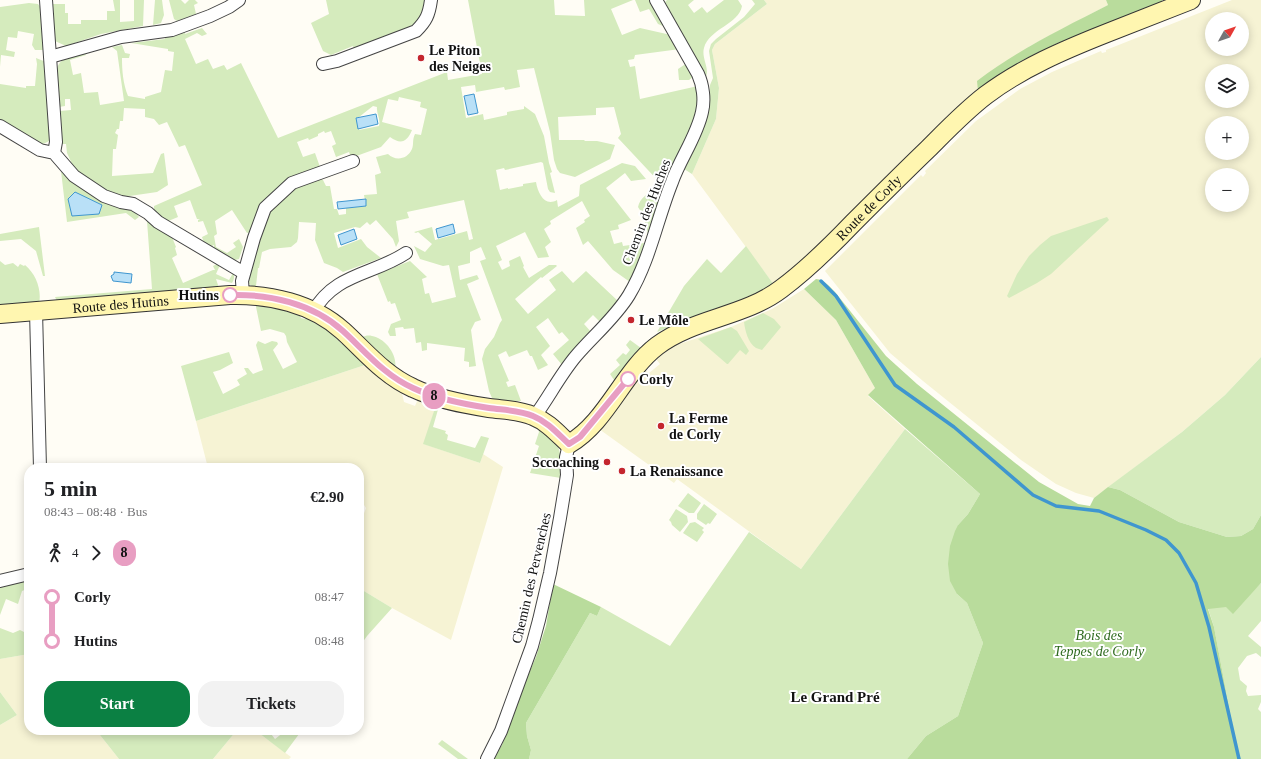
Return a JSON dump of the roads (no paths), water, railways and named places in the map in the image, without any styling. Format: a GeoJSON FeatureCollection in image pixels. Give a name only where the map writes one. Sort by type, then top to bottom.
{"type":"FeatureCollection","features":[{"type":"Feature","properties":{"kind":"street"},"geometry":{"type":"LineString","coordinates":[[46,0],[56,142],[54,153]]}},
{"type":"Feature","properties":{"kind":"street"},"geometry":{"type":"LineString","coordinates":[[50,57],[121,37],[172,30],[210,16],[229,7],[239,0]]}},
{"type":"Feature","properties":{"kind":"street"},"geometry":{"type":"LineString","coordinates":[[323,64],[337,61],[416,32],[430,12],[431,0]]}},
{"type":"Feature","properties":{"kind":"street","name":"Chemin des Huches"},"geometry":{"type":"LineString","coordinates":[[535,416],[561,375],[576,356],[621,307],[633,289],[648,255],[672,180],[694,136],[702,112],[702,82],[689,56],[656,0]]}},
{"type":"Feature","properties":{"kind":"street","name":"Route de Corly"},"geometry":{"type":"LineString","coordinates":[[569,444],[580,437],[643,359],[656,347],[679,332],[734,313],[766,299],[807,269],[950,127],[985,96],[1015,75],[1041,61],[1191,0]]}},
{"type":"Feature","properties":{"kind":"street"},"geometry":{"type":"LineString","coordinates":[[0,126],[40,150],[54,153],[74,176],[104,196],[121,202],[133,204],[148,213],[158,222],[244,273]]}},
{"type":"Feature","properties":{"kind":"street"},"geometry":{"type":"LineString","coordinates":[[243,294],[242,281],[264,208],[292,183],[353,161]]}},
{"type":"Feature","properties":{"kind":"street"},"geometry":{"type":"LineString","coordinates":[[313,312],[318,302],[342,282],[397,259],[406,253]]}},
{"type":"Feature","properties":{"kind":"street","name":"Route des Hutins"},"geometry":{"type":"LineString","coordinates":[[0,314],[243,294],[278,298],[321,315],[341,330],[388,374],[403,384],[424,393],[447,400],[488,408],[524,412],[545,422],[569,444]]}},
{"type":"Feature","properties":{"kind":"street"},"geometry":{"type":"LineString","coordinates":[[36,311],[40,463]]}},
{"type":"Feature","properties":{"kind":"street","name":"Chemin des Pervenches"},"geometry":{"type":"LineString","coordinates":[[486,759],[501,731],[532,646],[539,620],[556,542],[567,475],[566,457],[569,444]]}},
{"type":"Feature","properties":{"kind":"street"},"geometry":{"type":"LineString","coordinates":[[0,581],[24,575]]}},
{"type":"Feature","properties":{"kind":"water"},"geometry":{"type":"Polygon","coordinates":[[[474,94],[478,113],[468,115],[464,96],[474,94]]]}},
{"type":"Feature","properties":{"kind":"water"},"geometry":{"type":"Polygon","coordinates":[[[376,114],[378,124],[358,129],[356,118],[376,114]]]}},
{"type":"Feature","properties":{"kind":"water"},"geometry":{"type":"Polygon","coordinates":[[[75,192],[102,205],[99,214],[72,216],[68,199],[75,192]]]}},
{"type":"Feature","properties":{"kind":"water"},"geometry":{"type":"Polygon","coordinates":[[[366,199],[366,206],[338,209],[337,202],[366,199]]]}},
{"type":"Feature","properties":{"kind":"water"},"geometry":{"type":"Polygon","coordinates":[[[453,224],[455,233],[438,238],[436,229],[453,224]]]}},
{"type":"Feature","properties":{"kind":"water"},"geometry":{"type":"Polygon","coordinates":[[[354,229],[357,239],[341,245],[338,235],[354,229]]]}},
{"type":"Feature","properties":{"kind":"water"},"geometry":{"type":"Polygon","coordinates":[[[114,272],[132,274],[131,283],[113,281],[111,276],[114,272]]]}},
{"type":"Feature","properties":{"kind":"waterway"},"geometry":{"type":"LineString","coordinates":[[821,281],[836,296],[895,385],[954,427],[1033,495],[1056,506],[1099,511],[1146,530],[1166,540],[1179,553],[1196,583],[1209,627],[1239,759]]}},
{"type":"Feature","properties":{"kind":"place","name":"Le Piton des Neiges"},"geometry":{"type":"Point","coordinates":[421,58]}},
{"type":"Feature","properties":{"kind":"place","name":"Hutins"},"geometry":{"type":"Point","coordinates":[230,295]}},
{"type":"Feature","properties":{"kind":"place","name":"Le Môle"},"geometry":{"type":"Point","coordinates":[631,320]}},
{"type":"Feature","properties":{"kind":"place","name":"Corly"},"geometry":{"type":"Point","coordinates":[628,379]}},
{"type":"Feature","properties":{"kind":"place","name":"La Ferme de Corly"},"geometry":{"type":"Point","coordinates":[661,426]}},
{"type":"Feature","properties":{"kind":"place","name":"Sccoaching"},"geometry":{"type":"Point","coordinates":[607,462]}},
{"type":"Feature","properties":{"kind":"place","name":"La Renaissance"},"geometry":{"type":"Point","coordinates":[622,471]}},
{"type":"Feature","properties":{"kind":"district","name":"Le Grand Pré"},"geometry":{"type":"Point","coordinates":[835,697]}},
{"type":"Feature","properties":{"kind":"park label","name":"Bois des Teppes de Corly"},"geometry":{"type":"Point","coordinates":[1099,644]}}]}
